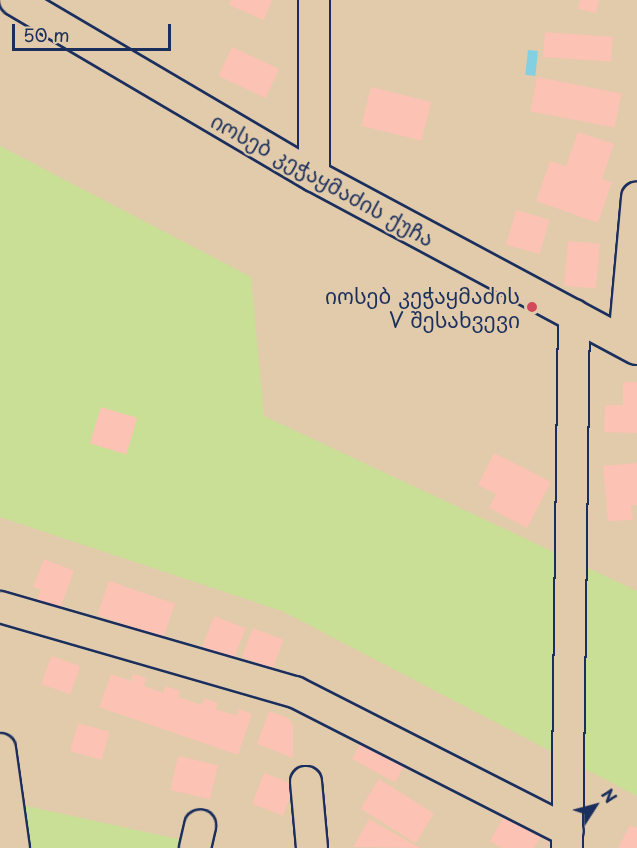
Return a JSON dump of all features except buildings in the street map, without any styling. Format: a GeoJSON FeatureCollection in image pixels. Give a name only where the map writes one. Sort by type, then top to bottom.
{"type":"FeatureCollection","features":[{"type":"Feature","properties":{"kind":"street","name":"იოსებ კეჭაყმაძის ქუჩა"},"geometry":{"type":"LineString","coordinates":[[15,0],[314,176],[631,345]]}},
{"type":"Feature","properties":{"kind":"street"},"geometry":{"type":"LineString","coordinates":[[314,0],[314,176]]}},
{"type":"Feature","properties":{"kind":"street"},"geometry":{"type":"LineString","coordinates":[[631,345],[637,198]]}},
{"type":"Feature","properties":{"kind":"street"},"geometry":{"type":"LineString","coordinates":[[0,607],[295,692],[568,840],[574,315]]}},
{"type":"Feature","properties":{"kind":"street"},"geometry":{"type":"LineString","coordinates":[[0,749],[9,841]]}},
{"type":"Feature","properties":{"kind":"street"},"geometry":{"type":"LineString","coordinates":[[306,782],[312,848]]}},
{"type":"Feature","properties":{"kind":"green space"},"geometry":{"type":"Polygon","coordinates":[[[0,146],[251,277],[264,416],[637,591],[637,796],[282,611],[0,517],[0,146]]]}},
{"type":"Feature","properties":{"kind":"green space"},"geometry":{"type":"Polygon","coordinates":[[[8,802],[196,843],[195,848],[14,848],[8,802]]]}},
{"type":"Feature","properties":{"kind":"water"},"geometry":{"type":"Polygon","coordinates":[[[528,50],[538,51],[535,76],[525,75],[528,50]]]}},
{"type":"Feature","properties":{"kind":"place","name":"იოსებ კეჭაყმაძის V შესახვევი"},"geometry":{"type":"Point","coordinates":[532,307]}}]}
